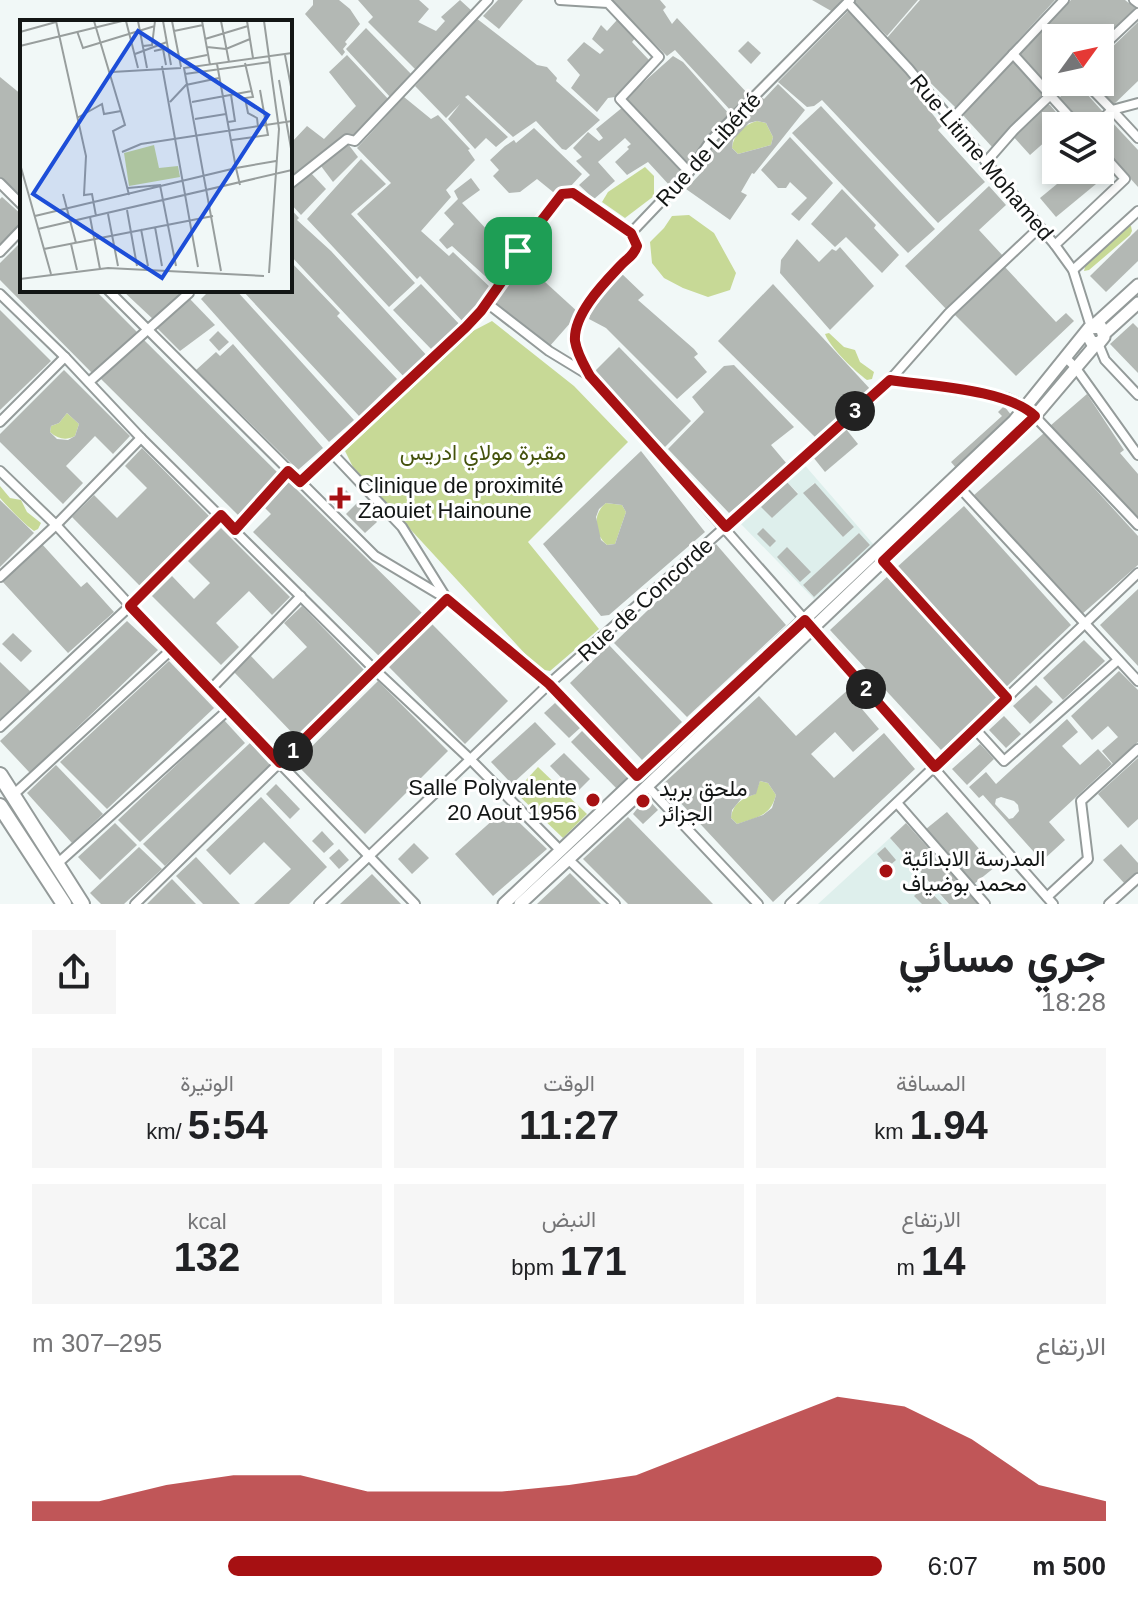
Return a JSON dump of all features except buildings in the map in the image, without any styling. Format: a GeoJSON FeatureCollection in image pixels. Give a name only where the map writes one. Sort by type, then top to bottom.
{"type":"FeatureCollection","features":[{"type":"Feature","properties":{"kind":"main road"},"geometry":{"type":"LineString","coordinates":[[0,775],[82,904]]}},
{"type":"Feature","properties":{"kind":"main road"},"geometry":{"type":"LineString","coordinates":[[0,806],[64,904]]}},
{"type":"Feature","properties":{"kind":"street"},"geometry":{"type":"LineString","coordinates":[[292,182],[347,139],[355,141],[488,0]]}},
{"type":"Feature","properties":{"kind":"street"},"geometry":{"type":"LineString","coordinates":[[560,0],[608,3],[659,57],[620,99],[689,172]]}},
{"type":"Feature","properties":{"kind":"street"},"geometry":{"type":"LineString","coordinates":[[952,119],[1064,0]]}},
{"type":"Feature","properties":{"kind":"street","name":"Rue de Libérté"},"geometry":{"type":"LineString","coordinates":[[631,233],[689,172],[712,139],[849,1]]}},
{"type":"Feature","properties":{"kind":"street","name":"Rue Litime Mohamed"},"geometry":{"type":"LineString","coordinates":[[849,1],[952,119],[1055,245],[1073,270],[1090,329]]}},
{"type":"Feature","properties":{"kind":"street"},"geometry":{"type":"LineString","coordinates":[[1114,36],[1138,13]]}},
{"type":"Feature","properties":{"kind":"street"},"geometry":{"type":"LineString","coordinates":[[1013,54],[1042,86]]}},
{"type":"Feature","properties":{"kind":"street"},"geometry":{"type":"LineString","coordinates":[[986,162],[1049,96]]}},
{"type":"Feature","properties":{"kind":"street"},"geometry":{"type":"LineString","coordinates":[[1051,96],[1065,112]]}},
{"type":"Feature","properties":{"kind":"street"},"geometry":{"type":"LineString","coordinates":[[1098,96],[1138,138]]}},
{"type":"Feature","properties":{"kind":"street"},"geometry":{"type":"LineString","coordinates":[[1112,110],[1138,103]]}},
{"type":"Feature","properties":{"kind":"street"},"geometry":{"type":"LineString","coordinates":[[1055,245],[1125,179],[1114,167]]}},
{"type":"Feature","properties":{"kind":"street"},"geometry":{"type":"LineString","coordinates":[[0,183],[20,203]]}},
{"type":"Feature","properties":{"kind":"street"},"geometry":{"type":"LineString","coordinates":[[300,482],[466,327],[487,303],[517,260],[518,251],[562,194],[573,193],[631,233],[637,246],[635,253],[621,266],[577,324],[575,339],[579,356],[590,376],[726,527],[1050,901],[1088,859],[1081,801],[1138,749]]}},
{"type":"Feature","properties":{"kind":"street"},"geometry":{"type":"LineString","coordinates":[[1073,270],[1138,211]]}},
{"type":"Feature","properties":{"kind":"street","name":"Rue de Concorde"},"geometry":{"type":"LineString","coordinates":[[319,904],[549,684],[890,380],[949,313],[1040,227]]}},
{"type":"Feature","properties":{"kind":"street"},"geometry":{"type":"LineString","coordinates":[[0,252],[20,231]]}},
{"type":"Feature","properties":{"kind":"street"},"geometry":{"type":"LineString","coordinates":[[504,904],[647,786],[1014,421],[1090,329],[1138,285]]}},
{"type":"Feature","properties":{"kind":"street"},"geometry":{"type":"LineString","coordinates":[[110,292],[375,556],[447,599],[549,684],[758,904]]}},
{"type":"Feature","properties":{"kind":"street"},"geometry":{"type":"LineString","coordinates":[[89,382],[188,292]]}},
{"type":"Feature","properties":{"kind":"street"},"geometry":{"type":"LineString","coordinates":[[0,294],[141,438],[615,904]]}},
{"type":"Feature","properties":{"kind":"street"},"geometry":{"type":"LineString","coordinates":[[487,303],[549,351],[590,376]]}},
{"type":"Feature","properties":{"kind":"street"},"geometry":{"type":"LineString","coordinates":[[520,904],[637,776],[883,561],[1035,416],[1100,340],[1136,308]]}},
{"type":"Feature","properties":{"kind":"street"},"geometry":{"type":"LineString","coordinates":[[1090,329],[1090,342],[1100,340]]}},
{"type":"Feature","properties":{"kind":"street"},"geometry":{"type":"LineString","coordinates":[[1100,340],[1105,360],[1138,395]]}},
{"type":"Feature","properties":{"kind":"street"},"geometry":{"type":"LineString","coordinates":[[0,422],[65,357]]}},
{"type":"Feature","properties":{"kind":"street"},"geometry":{"type":"LineString","coordinates":[[1065,357],[1138,455]]}},
{"type":"Feature","properties":{"kind":"street"},"geometry":{"type":"LineString","coordinates":[[890,380],[1007,398],[1026,407],[1138,525]]}},
{"type":"Feature","properties":{"kind":"street"},"geometry":{"type":"LineString","coordinates":[[0,577],[141,438]]}},
{"type":"Feature","properties":{"kind":"street"},"geometry":{"type":"LineString","coordinates":[[331,452],[402,527],[447,599]]}},
{"type":"Feature","properties":{"kind":"street"},"geometry":{"type":"LineString","coordinates":[[0,471],[56,525],[171,650],[415,904]]}},
{"type":"Feature","properties":{"kind":"street"},"geometry":{"type":"LineString","coordinates":[[235,530],[288,471]]}},
{"type":"Feature","properties":{"kind":"street"},"geometry":{"type":"LineString","coordinates":[[960,488],[1138,681]]}},
{"type":"Feature","properties":{"kind":"street"},"geometry":{"type":"LineString","coordinates":[[0,727],[130,606],[221,515]]}},
{"type":"Feature","properties":{"kind":"street"},"geometry":{"type":"LineString","coordinates":[[883,561],[1007,698]]}},
{"type":"Feature","properties":{"kind":"street"},"geometry":{"type":"LineString","coordinates":[[790,904],[1138,573]]}},
{"type":"Feature","properties":{"kind":"street"},"geometry":{"type":"LineString","coordinates":[[210,690],[301,596]]}},
{"type":"Feature","properties":{"kind":"street"},"geometry":{"type":"LineString","coordinates":[[135,904],[447,599]]}},
{"type":"Feature","properties":{"kind":"street"},"geometry":{"type":"LineString","coordinates":[[13,795],[171,650]]}},
{"type":"Feature","properties":{"kind":"street"},"geometry":{"type":"LineString","coordinates":[[975,729],[1004,761],[1118,660]]}},
{"type":"Feature","properties":{"kind":"street"},"geometry":{"type":"LineString","coordinates":[[57,864],[228,710]]}},
{"type":"Feature","properties":{"kind":"street"},"geometry":{"type":"LineString","coordinates":[[897,803],[985,904]]}},
{"type":"Feature","properties":{"kind":"street"},"geometry":{"type":"LineString","coordinates":[[1109,904],[1138,878]]}},
{"type":"Feature","properties":{"kind":"shaded area"},"geometry":{"type":"Polygon","coordinates":[[[802,462],[874,545],[814,599],[739,522],[802,462]],[[787,482],[761,506],[772,518],[798,493],[787,482]],[[814,483],[804,493],[843,537],[854,527],[814,483]],[[859,533],[803,585],[814,597],[870,545],[859,533]]]}},
{"type":"Feature","properties":{"kind":"shaded area","name":"المدرسة الابدائية محمد بوضياف"},"geometry":{"type":"Polygon","coordinates":[[[890,838],[948,904],[818,904],[890,838]]]}},
{"type":"Feature","properties":{"kind":"green space"},"geometry":{"type":"Polygon","coordinates":[[[757,121],[766,123],[773,137],[771,145],[738,154],[732,148],[737,135],[744,127],[757,121]]]}},
{"type":"Feature","properties":{"kind":"green space"},"geometry":{"type":"Polygon","coordinates":[[[645,167],[654,176],[654,196],[625,218],[602,202],[608,192],[645,167]]]}},
{"type":"Feature","properties":{"kind":"green space"},"geometry":{"type":"Polygon","coordinates":[[[689,215],[714,233],[736,273],[730,290],[708,297],[664,278],[652,263],[650,242],[672,216],[689,215]]]}},
{"type":"Feature","properties":{"kind":"green space"},"geometry":{"type":"Polygon","coordinates":[[[1125,224],[1131,226],[1130,235],[1084,271],[1086,263],[1098,253],[1098,248],[1125,224]]]}},
{"type":"Feature","properties":{"kind":"green space","name":"مقبرة مولاي ادريس"},"geometry":{"type":"Polygon","coordinates":[[[492,321],[574,386],[628,442],[528,542],[599,629],[550,671],[539,669],[353,467],[345,451],[473,331],[492,321]]]}},
{"type":"Feature","properties":{"kind":"green space"},"geometry":{"type":"Polygon","coordinates":[[[829,333],[844,347],[855,350],[860,362],[874,372],[872,379],[867,380],[844,359],[828,340],[825,334],[829,333]]]}},
{"type":"Feature","properties":{"kind":"green space"},"geometry":{"type":"Polygon","coordinates":[[[67,413],[79,424],[75,436],[62,438],[50,432],[51,426],[59,423],[67,413]]]}},
{"type":"Feature","properties":{"kind":"green space"},"geometry":{"type":"Polygon","coordinates":[[[0,486],[10,498],[21,500],[27,512],[41,523],[38,529],[34,531],[0,498],[0,486]]]}},
{"type":"Feature","properties":{"kind":"green space"},"geometry":{"type":"Polygon","coordinates":[[[606,503],[622,505],[626,512],[615,544],[607,545],[599,535],[596,524],[598,513],[606,503]]]}},
{"type":"Feature","properties":{"kind":"green space"},"geometry":{"type":"Polygon","coordinates":[[[538,767],[587,814],[563,838],[515,792],[538,767]]]}},
{"type":"Feature","properties":{"kind":"green space"},"geometry":{"type":"Polygon","coordinates":[[[760,781],[768,783],[776,795],[770,808],[762,815],[737,824],[731,818],[736,805],[755,794],[760,781]]]}},
{"type":"Feature","properties":{"kind":"place","name":"Clinique de proximité Zaouiet Hainoune"},"geometry":{"type":"Point","coordinates":[340,498]}},
{"type":"Feature","properties":{"kind":"place","name":"Salle Polyvalente 20 Aout 1956"},"geometry":{"type":"Point","coordinates":[593,800]}},
{"type":"Feature","properties":{"kind":"place","name":"ملحق بريد الجزائر"},"geometry":{"type":"Point","coordinates":[643,801]}},
{"type":"Feature","properties":{"kind":"place","name":"المدرسة الابدائية محمد بوضياف"},"geometry":{"type":"Point","coordinates":[886,871]}},
{"type":"Feature","properties":{"kind":"route"},"geometry":{"type":"LineString","coordinates":[[573,193],[631,233],[636,240],[635,253],[590,303],[577,324],[575,339],[579,356],[590,376],[726,527],[890,380],[1007,398],[1026,407],[1035,416],[883,561],[1007,698],[935,767],[805,620],[637,776],[549,684],[447,599],[280,763],[130,606],[221,515],[235,530],[288,471],[300,482],[466,327],[517,260],[518,251],[562,194],[573,193]]}}]}
